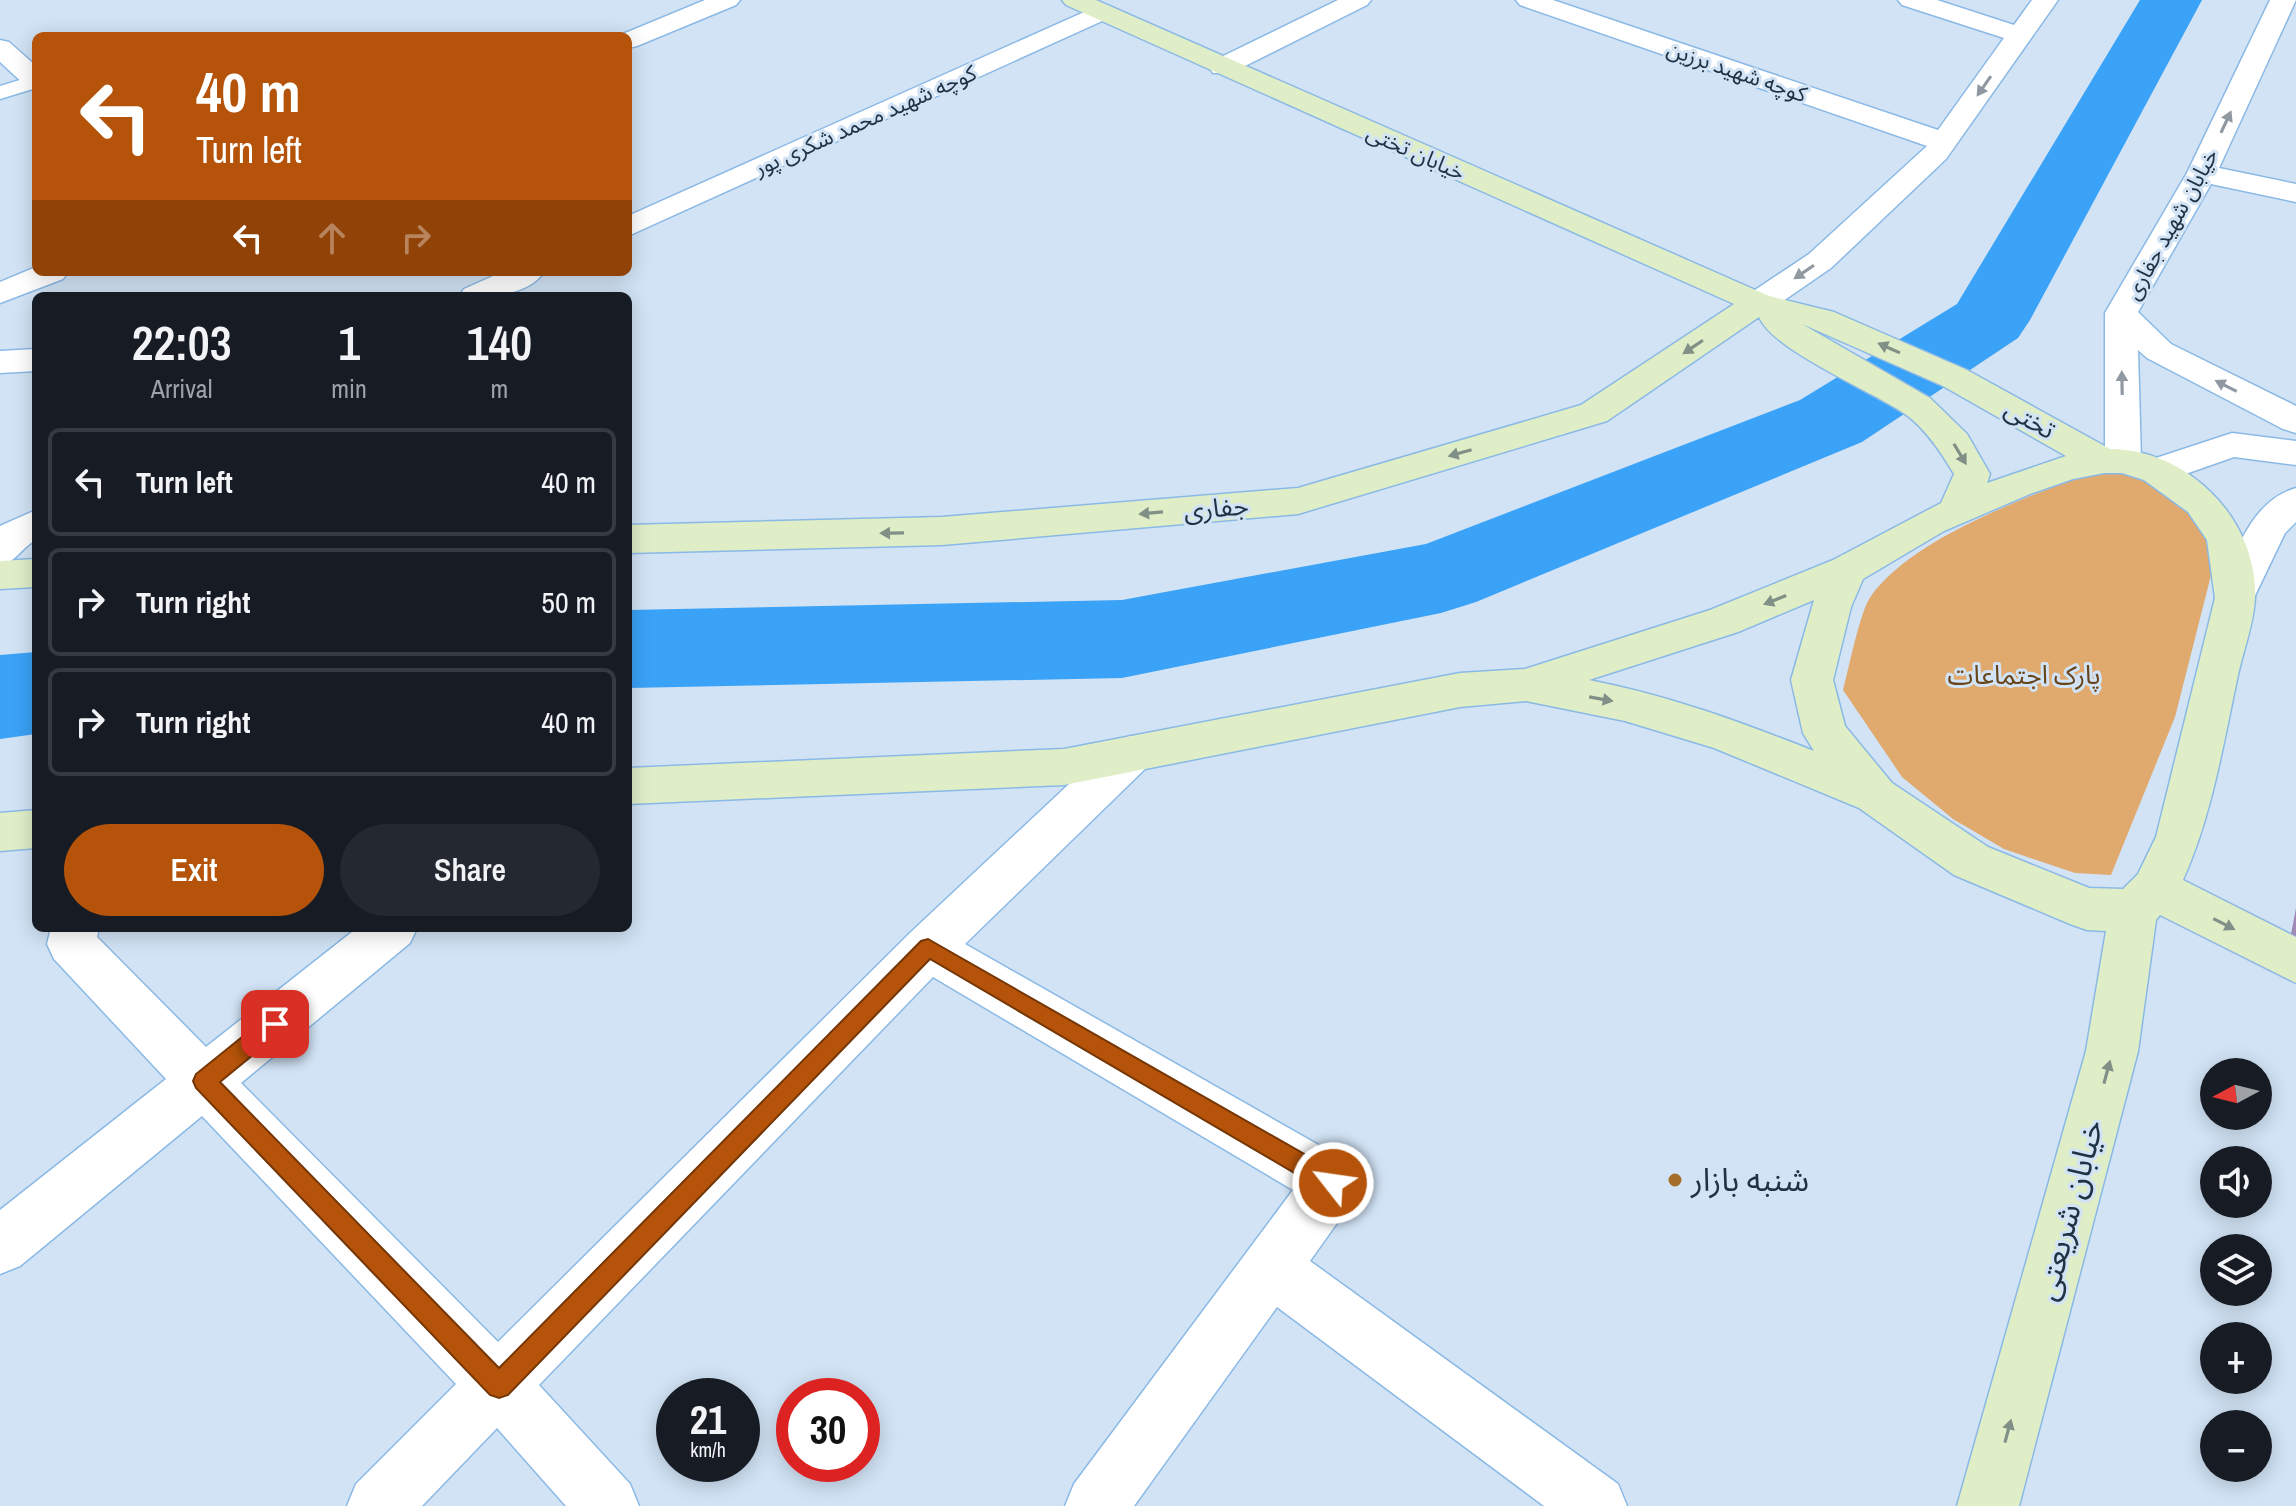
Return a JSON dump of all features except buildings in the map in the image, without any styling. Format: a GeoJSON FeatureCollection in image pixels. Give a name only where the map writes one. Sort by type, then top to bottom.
{"type":"FeatureCollection","features":[{"type":"Feature","properties":{"kind":"main road","name":"خیابان تختی"},"geometry":{"type":"LineString","coordinates":[[1075,0],[1811,329],[1955,378]]}},
{"type":"Feature","properties":{"kind":"main road","name":"جفاری"},"geometry":{"type":"LineString","coordinates":[[632,539],[942,531],[1298,501],[1594,413],[1758,303]]}},
{"type":"Feature","properties":{"kind":"main road","name":"خیابان تختی"},"geometry":{"type":"LineString","coordinates":[[1811,329],[1918,406],[1954,443],[1972,474],[1956,511]]}},
{"type":"Feature","properties":{"kind":"main road","name":"تختی"},"geometry":{"type":"LineString","coordinates":[[1955,378],[2201,503],[2226,538],[2235,598]]}},
{"type":"Feature","properties":{"kind":"main road"},"geometry":{"type":"LineString","coordinates":[[632,786],[1064,767],[1460,690],[1525,685],[1724,621],[1847,570],[1931,522],[2017,485],[2067,468],[2128,464]]}},
{"type":"Feature","properties":{"kind":"main road"},"geometry":{"type":"LineString","coordinates":[[1847,570],[1831,607],[1812,680],[1825,733],[1876,796]]}},
{"type":"Feature","properties":{"kind":"main road"},"geometry":{"type":"LineString","coordinates":[[0,575],[32,573]]}},
{"type":"Feature","properties":{"kind":"main road","name":"خیابان شریعتی"},"geometry":{"type":"LineString","coordinates":[[1988,1506],[2112,1051],[2144,900],[2179,837],[2235,598]]}},
{"type":"Feature","properties":{"kind":"main road"},"geometry":{"type":"LineString","coordinates":[[1525,685],[1625,704],[1726,734],[1876,796],[1971,861],[2087,909],[2144,900],[2296,961]]}},
{"type":"Feature","properties":{"kind":"main road"},"geometry":{"type":"LineString","coordinates":[[0,832],[32,829]]}},
{"type":"Feature","properties":{"kind":"street"},"geometry":{"type":"LineString","coordinates":[[632,38],[727,0]]}},
{"type":"Feature","properties":{"kind":"street"},"geometry":{"type":"LineString","coordinates":[[1222,67],[1358,0]]}},
{"type":"Feature","properties":{"kind":"street","name":"کوچه شهید برزین"},"geometry":{"type":"LineString","coordinates":[[1529,0],[1944,142]]}},
{"type":"Feature","properties":{"kind":"street"},"geometry":{"type":"LineString","coordinates":[[1911,0],[2020,35]]}},
{"type":"Feature","properties":{"kind":"street"},"geometry":{"type":"LineString","coordinates":[[1758,303],[1820,261],[1936,153],[2045,0]]}},
{"type":"Feature","properties":{"kind":"street","name":"خیابان شهید جفاری"},"geometry":{"type":"LineString","coordinates":[[2128,464],[2121,313],[2202,173],[2283,0]]}},
{"type":"Feature","properties":{"kind":"street","name":"کوچه شهید محمد شکری پور"},"geometry":{"type":"LineString","coordinates":[[632,225],[1102,12]]}},
{"type":"Feature","properties":{"kind":"street"},"geometry":{"type":"LineString","coordinates":[[0,48],[32,76]]}},
{"type":"Feature","properties":{"kind":"street"},"geometry":{"type":"LineString","coordinates":[[2202,173],[2296,193]]}},
{"type":"Feature","properties":{"kind":"street"},"geometry":{"type":"LineString","coordinates":[[0,293],[42,276]]}},
{"type":"Feature","properties":{"kind":"street"},"geometry":{"type":"LineString","coordinates":[[484,292],[519,276]]}},
{"type":"Feature","properties":{"kind":"street"},"geometry":{"type":"LineString","coordinates":[[2121,313],[2159,351],[2296,421]]}},
{"type":"Feature","properties":{"kind":"street"},"geometry":{"type":"LineString","coordinates":[[0,362],[32,360]]}},
{"type":"Feature","properties":{"kind":"street"},"geometry":{"type":"LineString","coordinates":[[2128,464],[2232,445],[2296,453]]}},
{"type":"Feature","properties":{"kind":"street"},"geometry":{"type":"LineString","coordinates":[[2235,598],[2269,525],[2296,501]]}},
{"type":"Feature","properties":{"kind":"street"},"geometry":{"type":"LineString","coordinates":[[0,552],[14,535],[32,525]]}},
{"type":"Feature","properties":{"kind":"street"},"geometry":{"type":"LineString","coordinates":[[378,1506],[928,948],[1131,754]]}},
{"type":"Feature","properties":{"kind":"street"},"geometry":{"type":"LineString","coordinates":[[74,932],[71,944],[499,1386],[608,1506]]}},
{"type":"Feature","properties":{"kind":"street"},"geometry":{"type":"LineString","coordinates":[[0,1246],[388,932]]}},
{"type":"Feature","properties":{"kind":"street"},"geometry":{"type":"LineString","coordinates":[[928,948],[1333,1183],[1096,1506]]}},
{"type":"Feature","properties":{"kind":"street"},"geometry":{"type":"LineString","coordinates":[[1271,1268],[1596,1506]]}},
{"type":"Feature","properties":{"kind":"lane"},"geometry":{"type":"LineString","coordinates":[[0,93],[32,81]]}},
{"type":"Feature","properties":{"kind":"green space","name":"پارک اجتماعات"},"geometry":{"type":"Polygon","coordinates":[[[2100,469],[2147,475],[2222,532],[2175,717],[2111,875],[2075,873],[2004,849],[1953,819],[1902,777],[1843,690],[1867,603],[1890,574],[1916,554],[1976,520],[2100,469]]]}},
{"type":"Feature","properties":{"kind":"waterway"},"geometry":{"type":"LineString","coordinates":[[632,649],[1122,639],[1441,577],[1831,421],[1989,320],[2171,0]]}},
{"type":"Feature","properties":{"kind":"waterway"},"geometry":{"type":"LineString","coordinates":[[0,697],[32,693]]}},
{"type":"Feature","properties":{"kind":"place","name":"شنبه بازار"},"geometry":{"type":"Point","coordinates":[1675,1180]}},
{"type":"Feature","properties":{"kind":"route"},"geometry":{"type":"LineString","coordinates":[[275,1024],[204,1081],[499,1386],[928,948],[1333,1183]]}}]}
